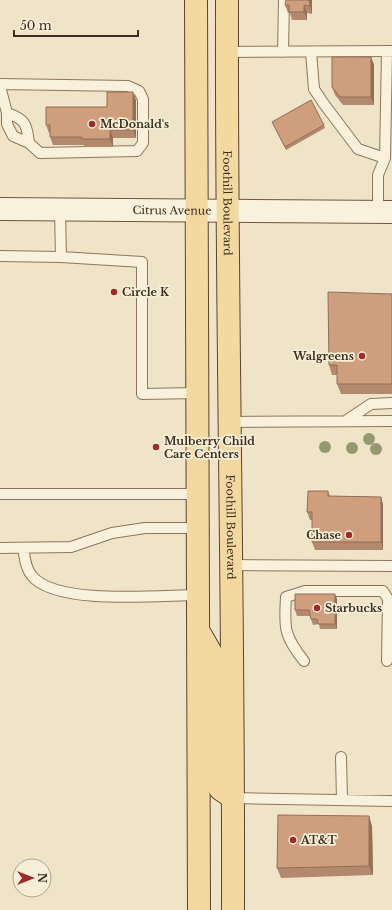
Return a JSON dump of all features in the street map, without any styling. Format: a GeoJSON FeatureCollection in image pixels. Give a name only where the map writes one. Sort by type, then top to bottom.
{"type":"FeatureCollection","features":[{"type":"Feature","properties":{"kind":"main road"},"geometry":{"type":"LineString","coordinates":[[196,0],[199,910]]}},
{"type":"Feature","properties":{"kind":"main road","name":"Foothill Boulevard"},"geometry":{"type":"LineString","coordinates":[[227,0],[226,210],[232,565],[234,798],[233,910]]}},
{"type":"Feature","properties":{"kind":"main road","name":"Citrus Avenue"},"geometry":{"type":"LineString","coordinates":[[0,209],[385,212]]}},
{"type":"Feature","properties":{"kind":"main road"},"geometry":{"type":"LineString","coordinates":[[198,631],[214,658],[217,777],[220,789],[234,798]]}},
{"type":"Feature","properties":{"kind":"lane"},"geometry":{"type":"LineString","coordinates":[[283,52],[284,0]]}},
{"type":"Feature","properties":{"kind":"lane"},"geometry":{"type":"LineString","coordinates":[[227,52],[390,51],[385,158],[378,174],[385,212]]}},
{"type":"Feature","properties":{"kind":"lane"},"geometry":{"type":"LineString","coordinates":[[311,52],[314,90],[358,148],[385,158]]}},
{"type":"Feature","properties":{"kind":"lane"},"geometry":{"type":"LineString","coordinates":[[0,85],[128,86],[139,91],[143,99],[143,143],[137,151],[40,153],[29,143],[13,136],[7,124],[7,112],[0,85]]}},
{"type":"Feature","properties":{"kind":"lane"},"geometry":{"type":"LineString","coordinates":[[7,112],[20,118],[27,130],[29,143]]}},
{"type":"Feature","properties":{"kind":"lane"},"geometry":{"type":"LineString","coordinates":[[60,210],[61,257]]}},
{"type":"Feature","properties":{"kind":"lane"},"geometry":{"type":"LineString","coordinates":[[0,256],[61,257],[142,262],[142,394],[197,393]]}},
{"type":"Feature","properties":{"kind":"lane"},"geometry":{"type":"LineString","coordinates":[[347,420],[370,404],[392,403]]}},
{"type":"Feature","properties":{"kind":"lane"},"geometry":{"type":"LineString","coordinates":[[229,422],[347,420],[392,421]]}},
{"type":"Feature","properties":{"kind":"lane"},"geometry":{"type":"LineString","coordinates":[[0,494],[198,494]]}},
{"type":"Feature","properties":{"kind":"lane"},"geometry":{"type":"LineString","coordinates":[[0,548],[71,547],[112,533],[145,528],[198,528]]}},
{"type":"Feature","properties":{"kind":"lane"},"geometry":{"type":"LineString","coordinates":[[23,548],[26,568],[33,577],[56,590],[74,594],[107,596],[198,595]]}},
{"type":"Feature","properties":{"kind":"lane"},"geometry":{"type":"LineString","coordinates":[[232,565],[392,566]]}},
{"type":"Feature","properties":{"kind":"lane"},"geometry":{"type":"LineString","coordinates":[[304,661],[290,644],[284,624],[286,597],[305,591],[383,591],[388,599],[387,661]]}},
{"type":"Feature","properties":{"kind":"lane"},"geometry":{"type":"LineString","coordinates":[[342,756],[342,799]]}},
{"type":"Feature","properties":{"kind":"lane"},"geometry":{"type":"LineString","coordinates":[[234,798],[392,801]]}},
{"type":"Feature","properties":{"kind":"building"},"geometry":{"type":"Polygon","coordinates":[[[286,0],[309,0],[310,6],[304,5],[304,12],[289,12],[289,5],[285,5],[286,0]]]}},
{"type":"Feature","properties":{"kind":"building"},"geometry":{"type":"Polygon","coordinates":[[[332,57],[371,57],[371,97],[340,97],[332,87],[332,57]]]}},
{"type":"Feature","properties":{"kind":"building","name":"McDonald's"},"geometry":{"type":"Polygon","coordinates":[[[107,92],[133,92],[133,130],[110,130],[110,139],[50,137],[50,125],[46,125],[46,107],[107,107],[107,92]]]}},
{"type":"Feature","properties":{"kind":"building"},"geometry":{"type":"Polygon","coordinates":[[[311,100],[324,125],[285,147],[272,122],[311,100]]]}},
{"type":"Feature","properties":{"kind":"building","name":"Walgreens"},"geometry":{"type":"Polygon","coordinates":[[[328,292],[392,294],[392,384],[337,384],[337,365],[329,365],[328,292]]]}},
{"type":"Feature","properties":{"kind":"building","name":"Chase"},"geometry":{"type":"Polygon","coordinates":[[[308,491],[328,491],[328,496],[381,497],[381,542],[312,542],[312,512],[307,512],[308,491]]]}},
{"type":"Feature","properties":{"kind":"building","name":"Starbucks"},"geometry":{"type":"Polygon","coordinates":[[[295,594],[335,594],[335,624],[318,624],[317,619],[311,619],[309,610],[295,610],[295,594]]]}},
{"type":"Feature","properties":{"kind":"building"},"geometry":{"type":"Polygon","coordinates":[[[278,815],[369,816],[369,866],[277,868],[278,815]]]}},
{"type":"Feature","properties":{"kind":"place","name":"McDonald's"},"geometry":{"type":"Point","coordinates":[92,124]}},
{"type":"Feature","properties":{"kind":"place","name":"Circle K"},"geometry":{"type":"Point","coordinates":[114,292]}},
{"type":"Feature","properties":{"kind":"place","name":"Walgreens"},"geometry":{"type":"Point","coordinates":[362,356]}},
{"type":"Feature","properties":{"kind":"place","name":"Mulberry Child Care Centers"},"geometry":{"type":"Point","coordinates":[156,447]}},
{"type":"Feature","properties":{"kind":"place","name":"Chase"},"geometry":{"type":"Point","coordinates":[349,535]}},
{"type":"Feature","properties":{"kind":"place","name":"Starbucks"},"geometry":{"type":"Point","coordinates":[317,608]}},
{"type":"Feature","properties":{"kind":"place","name":"AT&T"},"geometry":{"type":"Point","coordinates":[293,840]}}]}
